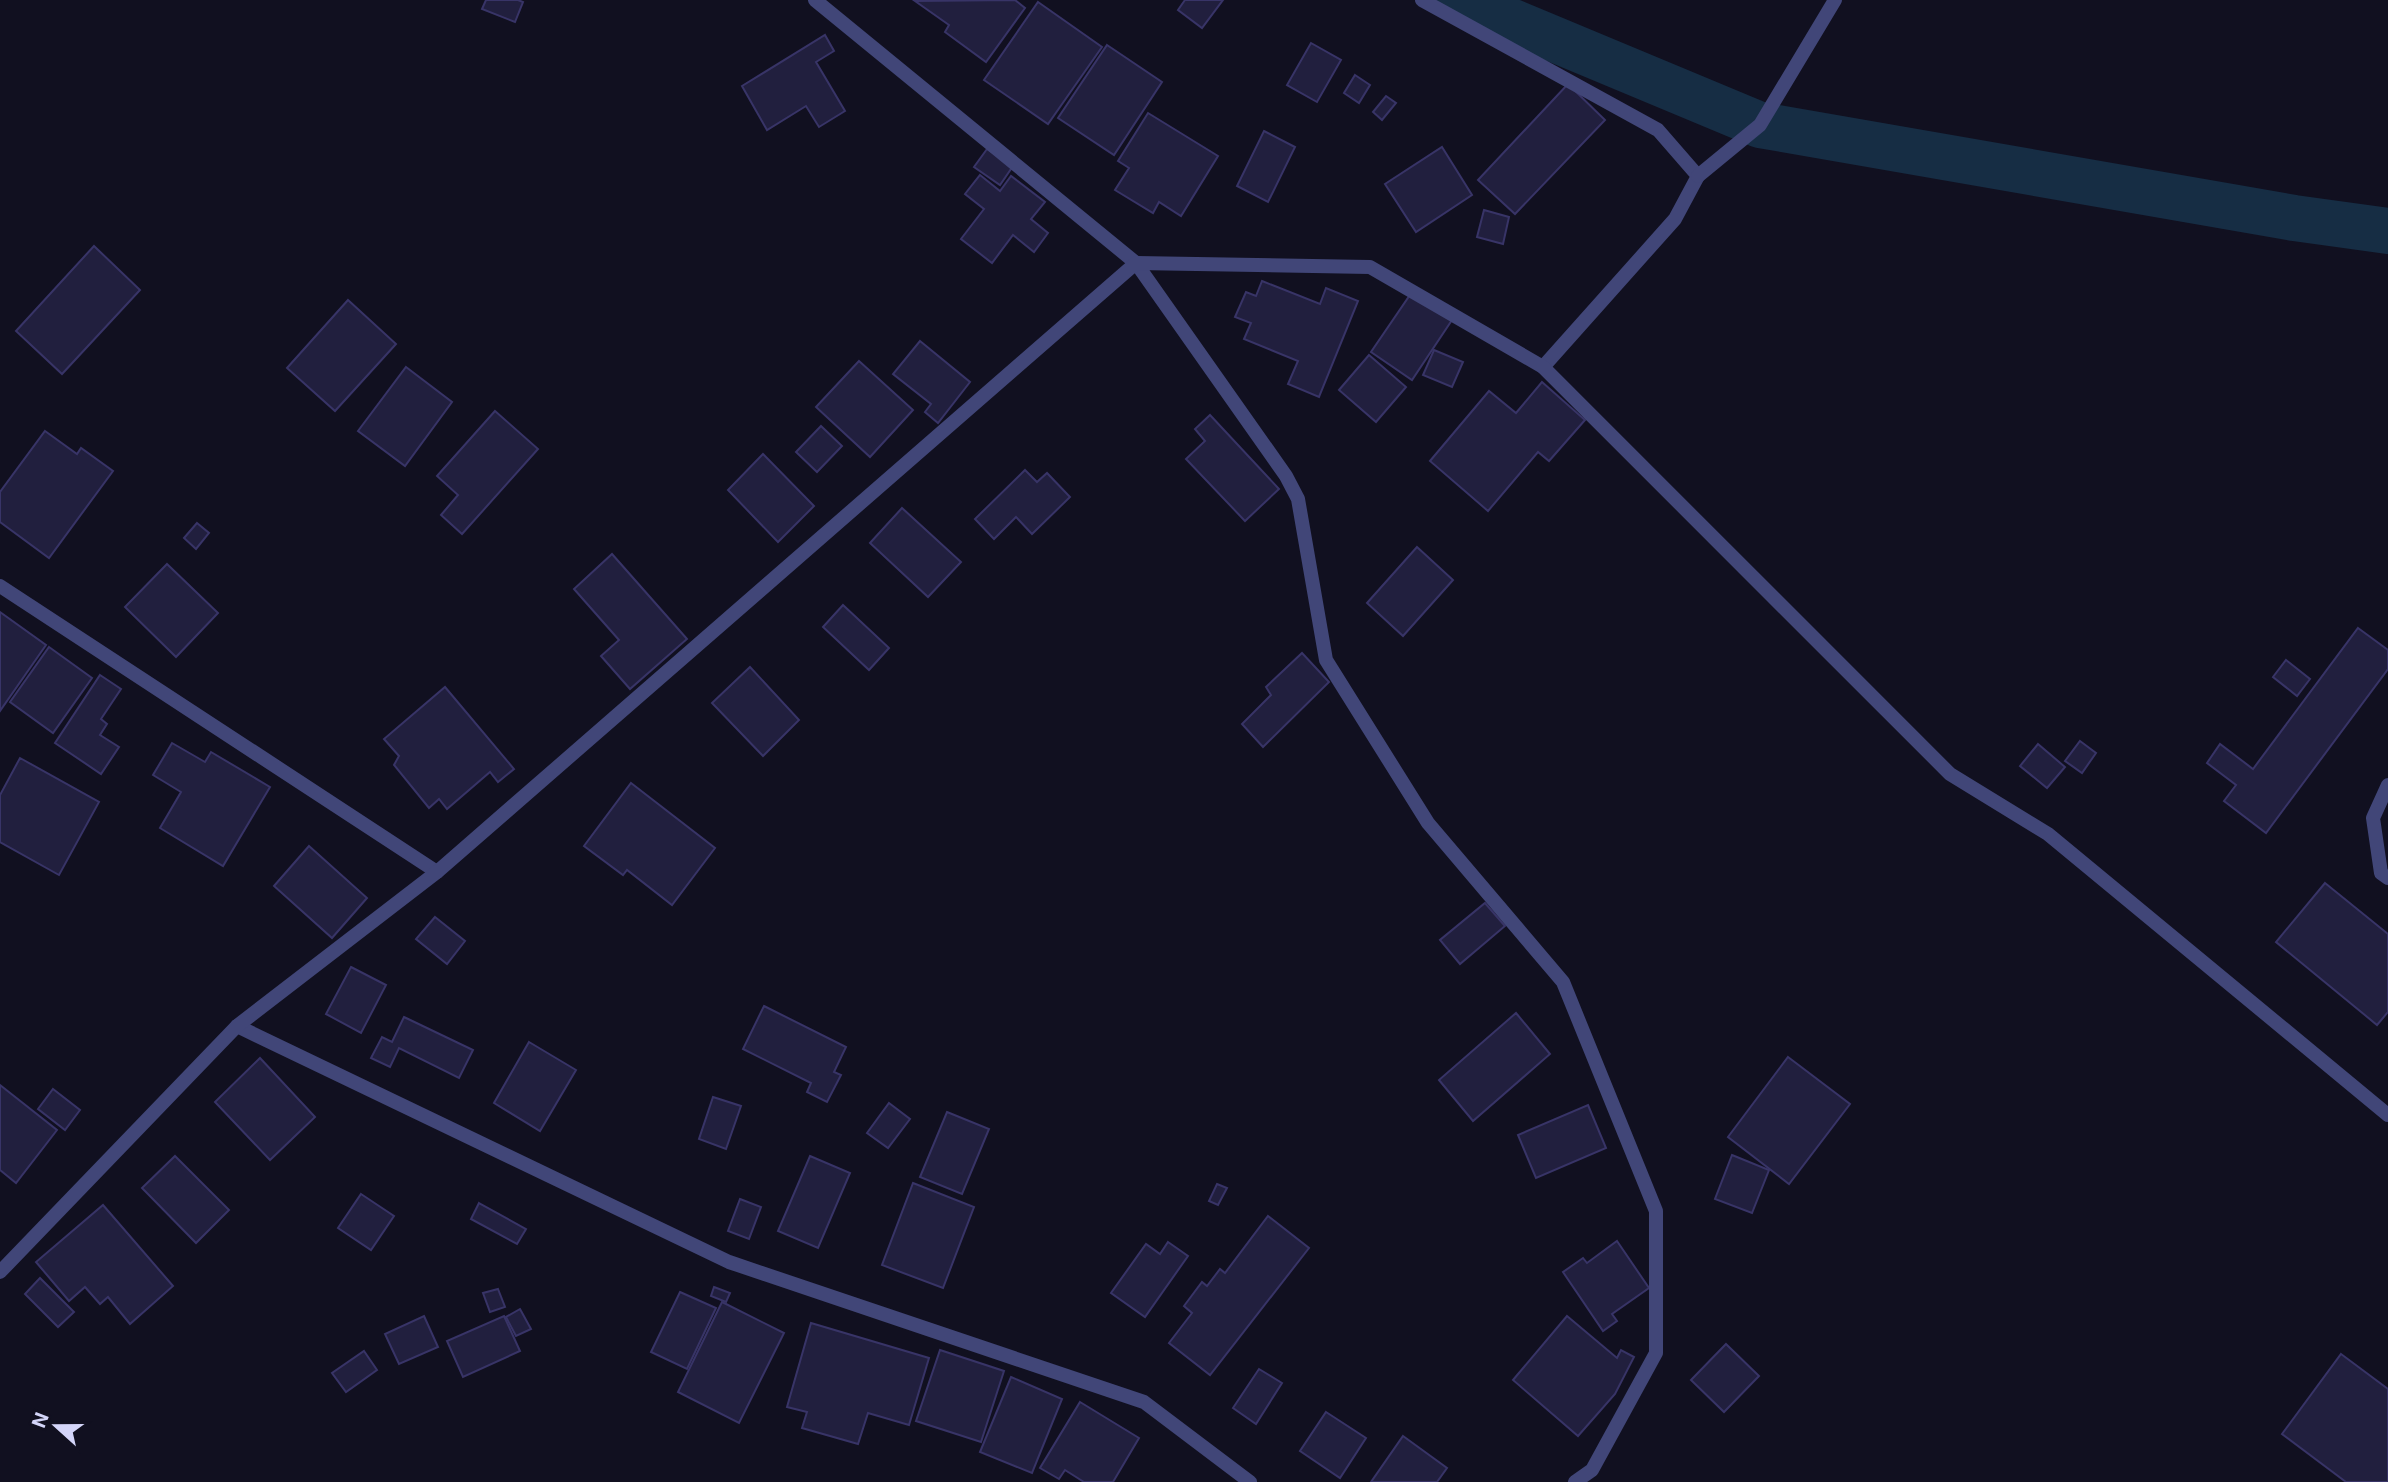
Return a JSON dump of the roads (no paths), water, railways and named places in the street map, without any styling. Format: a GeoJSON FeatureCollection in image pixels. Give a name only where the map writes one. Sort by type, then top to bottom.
{"type":"FeatureCollection","features":[{"type":"Feature","properties":{"kind":"street"},"geometry":{"type":"LineString","coordinates":[[815,0],[1136,263],[1286,476],[1298,499],[1326,660],[1428,823],[1563,982],[1656,1211],[1656,1353],[1592,1470],[1575,1482]]}},
{"type":"Feature","properties":{"kind":"street"},"geometry":{"type":"LineString","coordinates":[[1422,0],[1658,130],[1698,176]]}},
{"type":"Feature","properties":{"kind":"street"},"geometry":{"type":"LineString","coordinates":[[1543,367],[1675,219],[1698,176],[1760,125],[1835,0]]}},
{"type":"Feature","properties":{"kind":"street"},"geometry":{"type":"LineString","coordinates":[[0,1272],[237,1026],[437,872],[1136,263],[1370,267],[1543,367],[1950,774],[2048,834],[2388,1115]]}},
{"type":"Feature","properties":{"kind":"street"},"geometry":{"type":"LineString","coordinates":[[0,586],[437,872]]}},
{"type":"Feature","properties":{"kind":"street"},"geometry":{"type":"LineString","coordinates":[[2388,785],[2373,818],[2381,873],[2388,878]]}},
{"type":"Feature","properties":{"kind":"street"},"geometry":{"type":"LineString","coordinates":[[237,1026],[729,1262],[1144,1402],[1250,1482]]}},
{"type":"Feature","properties":{"kind":"waterway"},"geometry":{"type":"LineString","coordinates":[[1460,0],[1760,125],[2294,218],[2388,231]]}}]}
